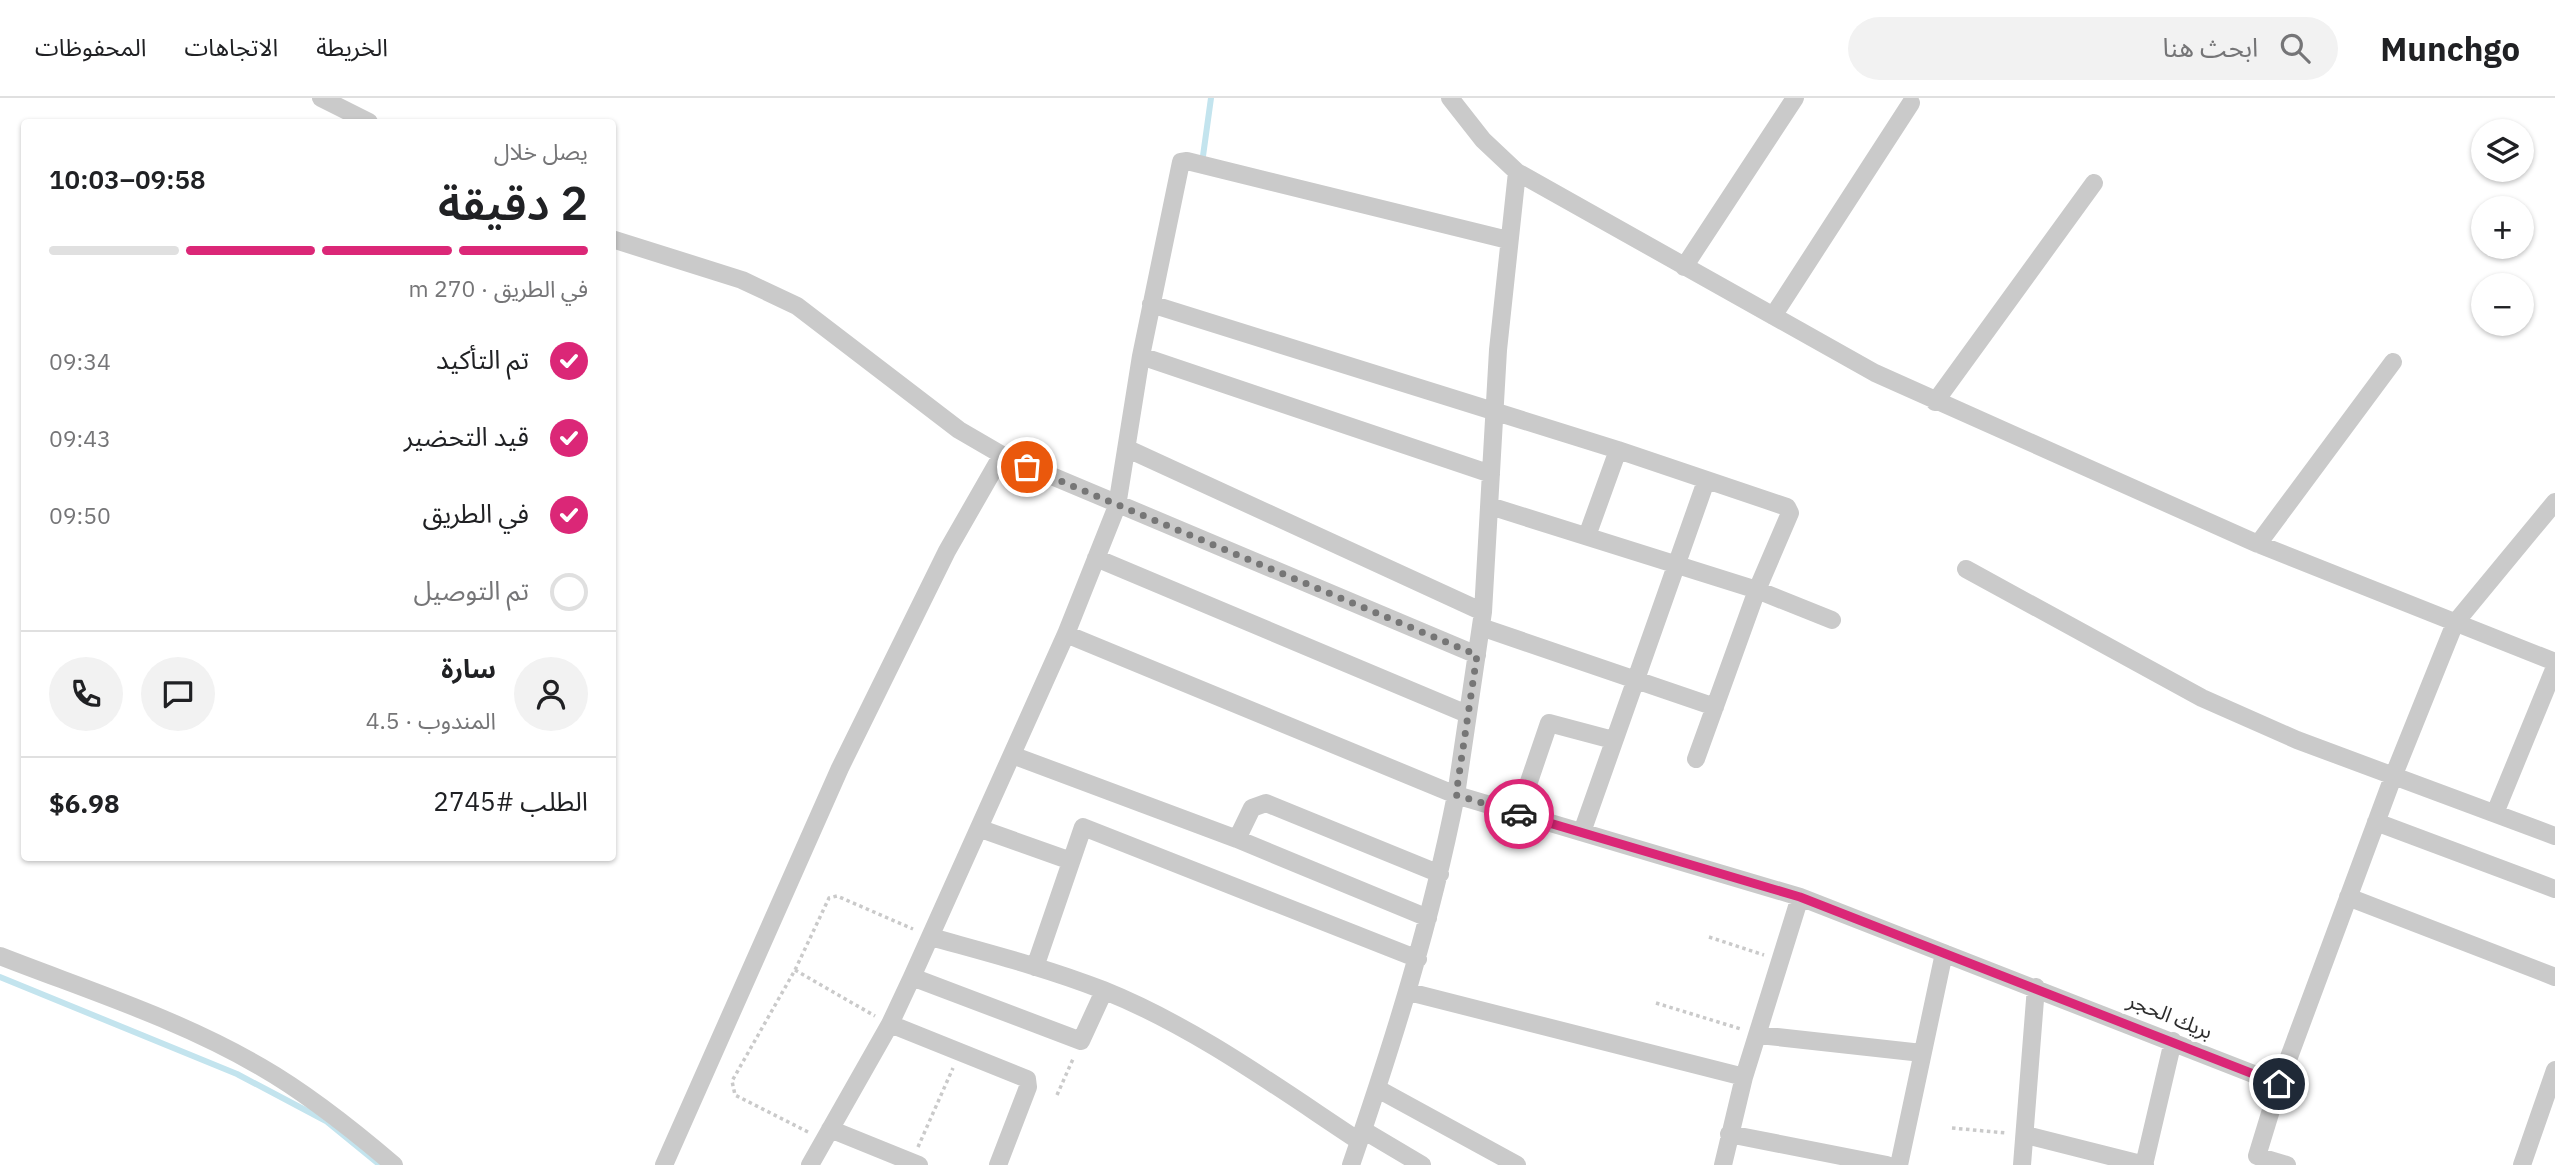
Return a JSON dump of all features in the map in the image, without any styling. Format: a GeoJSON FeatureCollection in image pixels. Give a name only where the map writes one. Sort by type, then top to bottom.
{"type":"FeatureCollection","features":[{"type":"Feature","properties":{"kind":"street"},"geometry":{"type":"LineString","coordinates":[[321,98],[363,119]]}},
{"type":"Feature","properties":{"kind":"street"},"geometry":{"type":"LineString","coordinates":[[1450,98],[1483,140],[1517,172],[1773,316],[1935,402],[2258,544],[2555,664],[2496,813]]}},
{"type":"Feature","properties":{"kind":"street"},"geometry":{"type":"LineString","coordinates":[[1684,267],[1795,98]]}},
{"type":"Feature","properties":{"kind":"street"},"geometry":{"type":"LineString","coordinates":[[1773,316],[1911,103]]}},
{"type":"Feature","properties":{"kind":"street"},"geometry":{"type":"LineString","coordinates":[[810,1165],[890,1024],[931,937],[1066,635],[1117,506],[1141,356],[1177,168],[1181,162],[1187,161],[1508,240]]}},
{"type":"Feature","properties":{"kind":"street"},"geometry":{"type":"LineString","coordinates":[[1351,1165],[1409,992],[1440,874],[1456,795],[1482,619],[1497,413],[1498,350],[1517,172]]}},
{"type":"Feature","properties":{"kind":"street"},"geometry":{"type":"LineString","coordinates":[[1935,402],[2094,183]]}},
{"type":"Feature","properties":{"kind":"street"},"geometry":{"type":"LineString","coordinates":[[616,240],[742,280],[797,306],[959,430],[1002,455],[1117,506],[1477,655]]}},
{"type":"Feature","properties":{"kind":"street"},"geometry":{"type":"LineString","coordinates":[[1151,304],[1618,450],[1790,510],[1757,590],[1696,759]]}},
{"type":"Feature","properties":{"kind":"street"},"geometry":{"type":"LineString","coordinates":[[1141,356],[1491,474]]}},
{"type":"Feature","properties":{"kind":"street"},"geometry":{"type":"LineString","coordinates":[[2258,544],[2393,362]]}},
{"type":"Feature","properties":{"kind":"street"},"geometry":{"type":"LineString","coordinates":[[1128,449],[1482,619],[1634,681],[1715,707]]}},
{"type":"Feature","properties":{"kind":"street"},"geometry":{"type":"LineString","coordinates":[[1587,536],[1618,450]]}},
{"type":"Feature","properties":{"kind":"street"},"geometry":{"type":"LineString","coordinates":[[664,1165],[836,777],[947,551],[1002,455]]}},
{"type":"Feature","properties":{"kind":"street"},"geometry":{"type":"LineString","coordinates":[[1582,832],[1674,565],[1706,481]]}},
{"type":"Feature","properties":{"kind":"street"},"geometry":{"type":"LineString","coordinates":[[2287,1165],[2256,1161],[2279,1084],[2393,777],[2455,623],[2555,502]]}},
{"type":"Feature","properties":{"kind":"street"},"geometry":{"type":"LineString","coordinates":[[1490,506],[1757,590],[1832,620]]}},
{"type":"Feature","properties":{"kind":"street"},"geometry":{"type":"LineString","coordinates":[[1096,558],[1467,714]]}},
{"type":"Feature","properties":{"kind":"street"},"geometry":{"type":"LineString","coordinates":[[1966,569],[2202,698],[2393,777],[2555,836]]}},
{"type":"Feature","properties":{"kind":"street","name":"بريك الحجر"},"geometry":{"type":"LineString","coordinates":[[1066,635],[1456,795],[1800,897],[2279,1084]]}},
{"type":"Feature","properties":{"kind":"street"},"geometry":{"type":"LineString","coordinates":[[1518,814],[1549,723],[1613,740]]}},
{"type":"Feature","properties":{"kind":"street"},"geometry":{"type":"LineString","coordinates":[[1012,755],[1237,839],[1428,918]]}},
{"type":"Feature","properties":{"kind":"street"},"geometry":{"type":"LineString","coordinates":[[1237,839],[1252,808],[1266,803],[1440,874]]}},
{"type":"Feature","properties":{"kind":"street"},"geometry":{"type":"LineString","coordinates":[[2376,822],[2555,889]]}},
{"type":"Feature","properties":{"kind":"street"},"geometry":{"type":"LineString","coordinates":[[1035,967],[1083,827],[1418,959]]}},
{"type":"Feature","properties":{"kind":"street"},"geometry":{"type":"LineString","coordinates":[[981,829],[1071,861]]}},
{"type":"Feature","properties":{"kind":"street"},"geometry":{"type":"LineString","coordinates":[[1723,1165],[1728,1135],[1744,1077],[1800,897]]}},
{"type":"Feature","properties":{"kind":"street"},"geometry":{"type":"LineString","coordinates":[[2348,897],[2555,977]]}},
{"type":"Feature","properties":{"kind":"street"},"geometry":{"type":"LineString","coordinates":[[931,937],[1035,967],[1104,991],[1177,1027],[1361,1136],[1422,1165]]}},
{"type":"Feature","properties":{"kind":"street"},"geometry":{"type":"LineString","coordinates":[[1899,1165],[1944,953]]}},
{"type":"Feature","properties":{"kind":"street"},"geometry":{"type":"LineString","coordinates":[[0,956],[145,1012],[232,1051],[289,1085],[389,1163]]}},
{"type":"Feature","properties":{"kind":"street"},"geometry":{"type":"LineString","coordinates":[[912,977],[1081,1041],[1104,991]]}},
{"type":"Feature","properties":{"kind":"street"},"geometry":{"type":"LineString","coordinates":[[2022,1165],[2036,988]]}},
{"type":"Feature","properties":{"kind":"street"},"geometry":{"type":"LineString","coordinates":[[1409,992],[1744,1077]]}},
{"type":"Feature","properties":{"kind":"street"},"geometry":{"type":"LineString","coordinates":[[890,1024],[1028,1081],[998,1165]]}},
{"type":"Feature","properties":{"kind":"street"},"geometry":{"type":"LineString","coordinates":[[1759,1035],[1922,1053]]}},
{"type":"Feature","properties":{"kind":"street"},"geometry":{"type":"LineString","coordinates":[[2026,1135],[2144,1165],[2172,1041]]}},
{"type":"Feature","properties":{"kind":"street"},"geometry":{"type":"LineString","coordinates":[[2522,1165],[2555,1070]]}},
{"type":"Feature","properties":{"kind":"street"},"geometry":{"type":"LineString","coordinates":[[1378,1088],[1517,1165]]}},
{"type":"Feature","properties":{"kind":"street"},"geometry":{"type":"LineString","coordinates":[[827,1134],[915,1163]]}},
{"type":"Feature","properties":{"kind":"street"},"geometry":{"type":"LineString","coordinates":[[1728,1135],[1886,1165]]}},
{"type":"Feature","properties":{"kind":"path"},"geometry":{"type":"LineString","coordinates":[[827,1134],[741,1098],[732,1087],[795,970],[826,901],[832,896],[931,937]]}},
{"type":"Feature","properties":{"kind":"path"},"geometry":{"type":"LineString","coordinates":[[1709,937],[1782,961]]}},
{"type":"Feature","properties":{"kind":"path"},"geometry":{"type":"LineString","coordinates":[[795,970],[890,1024]]}},
{"type":"Feature","properties":{"kind":"path"},"geometry":{"type":"LineString","coordinates":[[1656,1003],[1759,1035]]}},
{"type":"Feature","properties":{"kind":"path"},"geometry":{"type":"LineString","coordinates":[[1057,1095],[1081,1041]]}},
{"type":"Feature","properties":{"kind":"path"},"geometry":{"type":"LineString","coordinates":[[915,1163],[959,1053]]}},
{"type":"Feature","properties":{"kind":"path"},"geometry":{"type":"LineString","coordinates":[[1952,1128],[2026,1135]]}},
{"type":"Feature","properties":{"kind":"waterway"},"geometry":{"type":"LineString","coordinates":[[1203,156],[1211,98]]}},
{"type":"Feature","properties":{"kind":"waterway"},"geometry":{"type":"LineString","coordinates":[[0,977],[237,1074],[326,1121],[380,1165]]}},
{"type":"Feature","properties":{"kind":"way so far"},"geometry":{"type":"LineString","coordinates":[[1027,467],[1477,655],[1456,795],[1519,814]]}},
{"type":"Feature","properties":{"kind":"route"},"geometry":{"type":"LineString","coordinates":[[1519,814],[1800,897],[2279,1084]]}}]}
